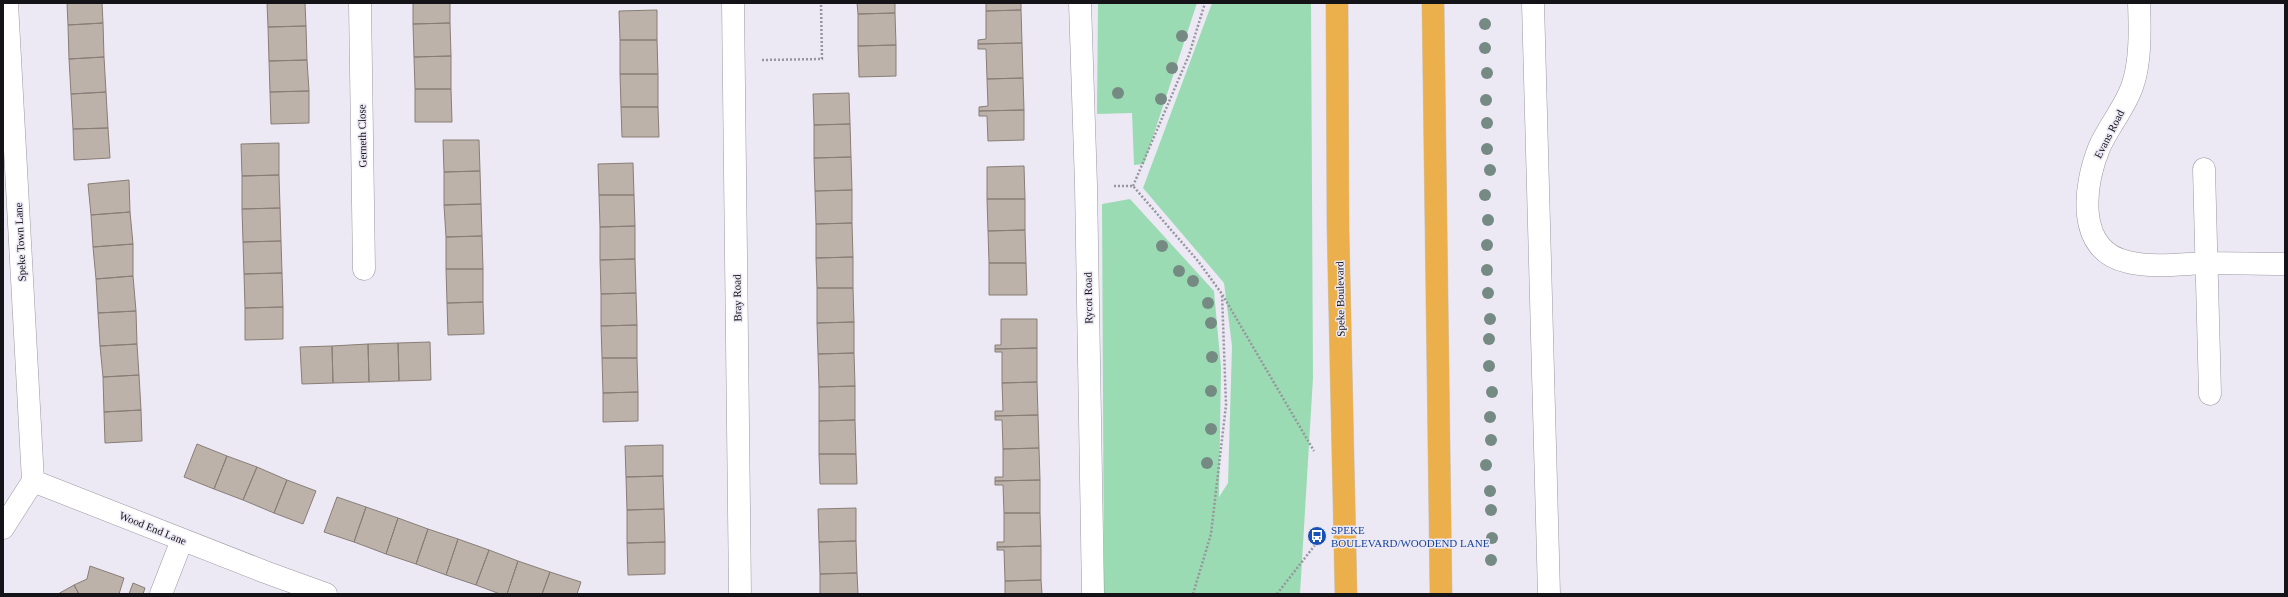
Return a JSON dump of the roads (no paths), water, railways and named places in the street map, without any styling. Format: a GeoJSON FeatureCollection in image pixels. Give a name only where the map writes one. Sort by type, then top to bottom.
{"type":"FeatureCollection","features":[{"type":"Feature","properties":{"kind":"highway","name":"Speke Boulevard"},"geometry":{"type":"LineString","coordinates":[[1337,3],[1338,228],[1346,594]]}},
{"type":"Feature","properties":{"kind":"highway"},"geometry":{"type":"LineString","coordinates":[[1433,3],[1441,594]]}},
{"type":"Feature","properties":{"kind":"street","name":"Speke Town Lane"},"geometry":{"type":"LineString","coordinates":[[7,3],[33,481]]}},
{"type":"Feature","properties":{"kind":"street","name":"Gerneth Close"},"geometry":{"type":"LineString","coordinates":[[360,3],[364,269]]}},
{"type":"Feature","properties":{"kind":"street","name":"Bray Road"},"geometry":{"type":"LineString","coordinates":[[733,3],[740,594]]}},
{"type":"Feature","properties":{"kind":"street","name":"Rycot Road"},"geometry":{"type":"LineString","coordinates":[[1080,3],[1086,185],[1093,594]]}},
{"type":"Feature","properties":{"kind":"street"},"geometry":{"type":"LineString","coordinates":[[1533,3],[1549,594]]}},
{"type":"Feature","properties":{"kind":"street","name":"Evans Road"},"geometry":{"type":"LineString","coordinates":[[2139,3],[2136,66],[2133,86],[2100,147],[2092,169],[2088,209],[2091,228],[2097,246],[2109,256],[2128,262],[2163,265],[2208,263],[2285,264]]}},
{"type":"Feature","properties":{"kind":"street"},"geometry":{"type":"LineString","coordinates":[[2204,169],[2208,263],[2210,394]]}},
{"type":"Feature","properties":{"kind":"street"},"geometry":{"type":"LineString","coordinates":[[3,528],[33,481]]}},
{"type":"Feature","properties":{"kind":"street","name":"Wood End Lane"},"geometry":{"type":"LineString","coordinates":[[33,481],[182,540],[326,594]]}},
{"type":"Feature","properties":{"kind":"street"},"geometry":{"type":"LineString","coordinates":[[161,594],[182,540]]}},
{"type":"Feature","properties":{"kind":"place","name":"SPEKE BOULEVARD/WOODEND LANE"},"geometry":{"type":"Point","coordinates":[1317,536]}}]}
